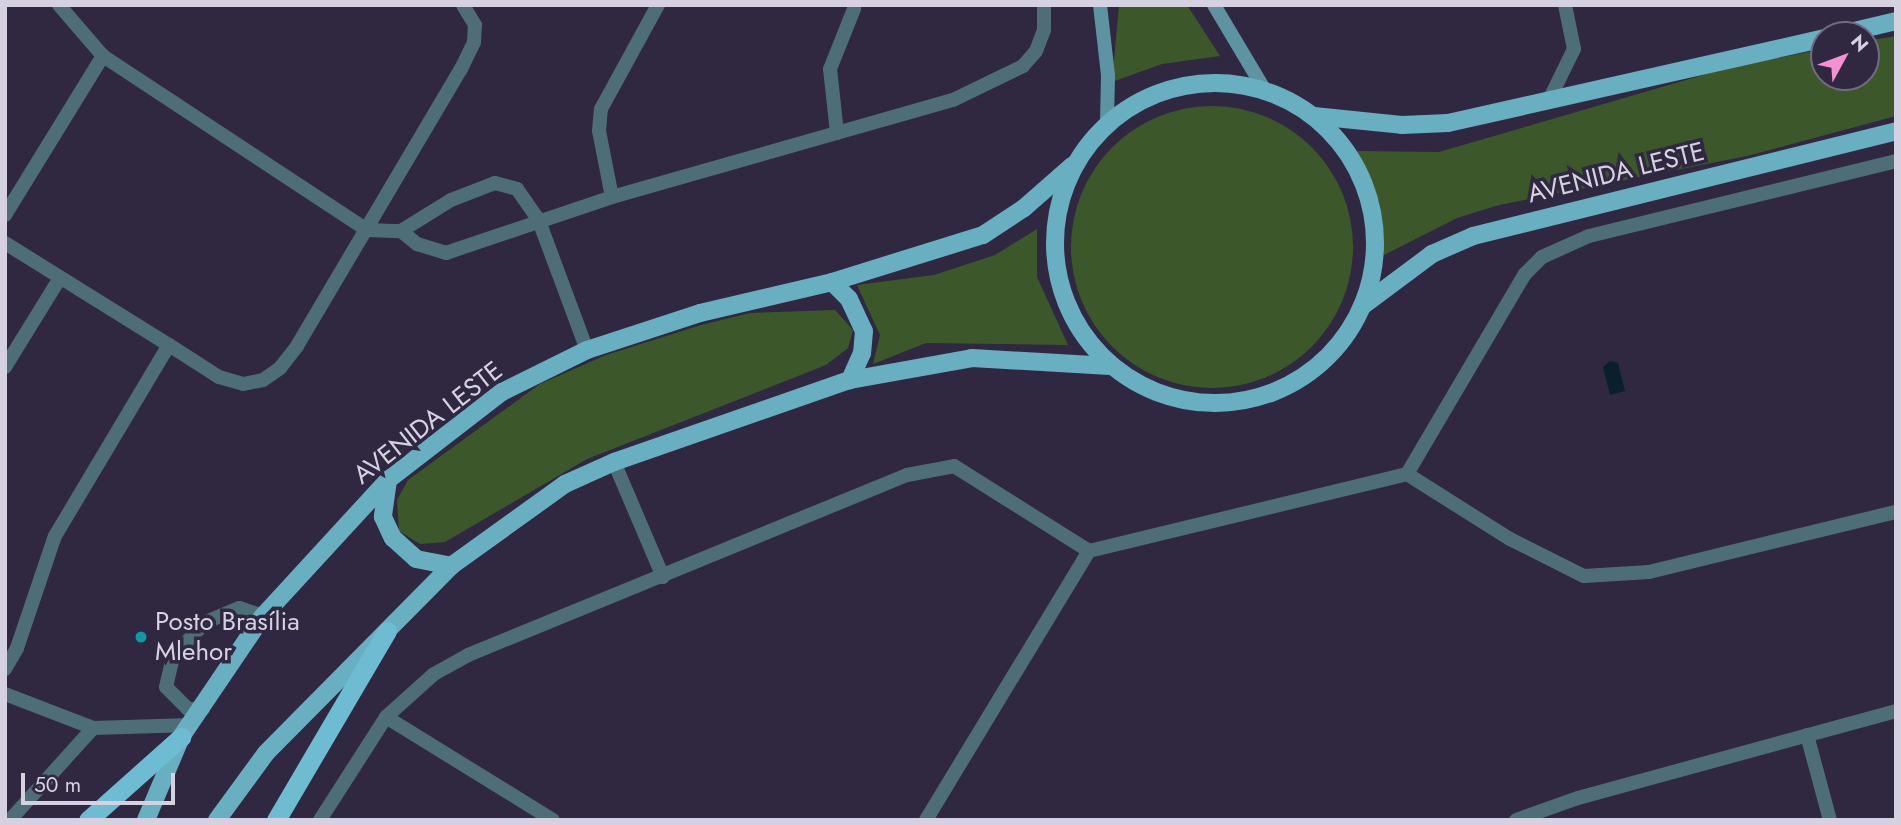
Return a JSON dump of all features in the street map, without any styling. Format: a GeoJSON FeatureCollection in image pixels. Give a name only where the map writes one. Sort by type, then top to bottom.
{"type":"FeatureCollection","features":[{"type":"Feature","properties":{"kind":"highway"},"geometry":{"type":"LineString","coordinates":[[276,820],[387,631]]}},
{"type":"Feature","properties":{"kind":"highway"},"geometry":{"type":"LineString","coordinates":[[89,820],[186,731]]}},
{"type":"Feature","properties":{"kind":"main road"},"geometry":{"type":"LineString","coordinates":[[1100,5],[1108,75],[1107,122]]}},
{"type":"Feature","properties":{"kind":"main road"},"geometry":{"type":"LineString","coordinates":[[1214,5],[1264,89]]}},
{"type":"Feature","properties":{"kind":"main road"},"geometry":{"type":"LineString","coordinates":[[1314,116],[1402,125],[1448,124],[1810,41]]}},
{"type":"Feature","properties":{"kind":"main road"},"geometry":{"type":"LineString","coordinates":[[1209,81],[1264,89],[1314,116],[1349,154],[1371,201],[1377,253],[1365,304],[1339,347],[1301,381],[1254,400],[1204,405],[1167,396],[1111,366],[1075,324],[1056,273],[1055,218],[1072,166],[1107,122],[1154,93],[1209,81]]}},
{"type":"Feature","properties":{"kind":"main road","name":"AVENIDA LESTE"},"geometry":{"type":"LineString","coordinates":[[1365,304],[1432,254],[1472,236],[1896,131]]}},
{"type":"Feature","properties":{"kind":"main road","name":"AVENIDA LESTE"},"geometry":{"type":"LineString","coordinates":[[146,820],[186,731],[263,615],[388,480],[502,392],[587,350],[700,313],[832,282],[983,235],[1024,208],[1072,166]]}},
{"type":"Feature","properties":{"kind":"main road"},"geometry":{"type":"LineString","coordinates":[[832,282],[849,299],[864,331],[862,354],[850,380]]}},
{"type":"Feature","properties":{"kind":"main road"},"geometry":{"type":"LineString","coordinates":[[217,820],[266,752],[451,566],[565,484],[614,462],[850,380],[972,358],[1111,366]]}},
{"type":"Feature","properties":{"kind":"main road"},"geometry":{"type":"LineString","coordinates":[[388,480],[383,517],[393,538],[416,559],[451,566]]}},
{"type":"Feature","properties":{"kind":"street"},"geometry":{"type":"LineString","coordinates":[[5,243],[219,377],[243,384],[263,380],[280,368],[297,346],[367,230],[474,42],[475,25],[463,5]]}},
{"type":"Feature","properties":{"kind":"street"},"geometry":{"type":"LineString","coordinates":[[612,197],[599,131],[601,109],[658,5]]}},
{"type":"Feature","properties":{"kind":"street"},"geometry":{"type":"LineString","coordinates":[[401,231],[417,244],[446,253],[612,197],[953,100],[1023,66],[1036,51],[1044,30],[1044,5]]}},
{"type":"Feature","properties":{"kind":"street"},"geometry":{"type":"LineString","coordinates":[[1548,102],[1574,49],[1565,5]]}},
{"type":"Feature","properties":{"kind":"street"},"geometry":{"type":"LineString","coordinates":[[836,132],[830,69],[853,6]]}},
{"type":"Feature","properties":{"kind":"street"},"geometry":{"type":"LineString","coordinates":[[65,7],[103,56],[367,230],[401,231],[451,200],[495,183],[525,194],[540,221],[587,350]]}},
{"type":"Feature","properties":{"kind":"street"},"geometry":{"type":"LineString","coordinates":[[5,215],[103,56]]}},
{"type":"Feature","properties":{"kind":"street"},"geometry":{"type":"LineString","coordinates":[[1408,474],[1525,274],[1542,257],[1589,236],[1896,161]]}},
{"type":"Feature","properties":{"kind":"street"},"geometry":{"type":"LineString","coordinates":[[5,367],[60,278]]}},
{"type":"Feature","properties":{"kind":"street"},"geometry":{"type":"LineString","coordinates":[[5,669],[17,648],[55,536],[169,345]]}},
{"type":"Feature","properties":{"kind":"street"},"geometry":{"type":"LineString","coordinates":[[614,462],[663,577]]}},
{"type":"Feature","properties":{"kind":"street"},"geometry":{"type":"LineString","coordinates":[[320,820],[386,717],[418,685],[468,654],[936,466],[954,466],[978,477],[1089,551]]}},
{"type":"Feature","properties":{"kind":"street"},"geometry":{"type":"LineString","coordinates":[[926,820],[1089,551],[1408,474],[1510,539],[1584,576],[1649,572],[1896,512]]}},
{"type":"Feature","properties":{"kind":"street"},"geometry":{"type":"LineString","coordinates":[[203,709],[188,709],[166,687],[173,656],[206,622],[239,608],[263,615]]}},
{"type":"Feature","properties":{"kind":"street"},"geometry":{"type":"LineString","coordinates":[[5,694],[93,728],[186,731]]}},
{"type":"Feature","properties":{"kind":"street"},"geometry":{"type":"LineString","coordinates":[[1516,820],[1807,734],[1896,711]]}},
{"type":"Feature","properties":{"kind":"street"},"geometry":{"type":"LineString","coordinates":[[386,717],[553,820]]}},
{"type":"Feature","properties":{"kind":"street"},"geometry":{"type":"LineString","coordinates":[[10,820],[93,728]]}},
{"type":"Feature","properties":{"kind":"street"},"geometry":{"type":"LineString","coordinates":[[1807,734],[1830,820]]}},
{"type":"Feature","properties":{"kind":"green space"},"geometry":{"type":"Polygon","coordinates":[[[1119,5],[1187,5],[1220,56],[1162,64],[1112,82],[1119,5]]]}},
{"type":"Feature","properties":{"kind":"green space"},"geometry":{"type":"Polygon","coordinates":[[[1896,36],[1896,116],[1747,156],[1499,205],[1457,218],[1384,255],[1379,202],[1357,151],[1439,152],[1727,68],[1810,52],[1810,91],[1880,91],[1880,39],[1896,36]]]}},
{"type":"Feature","properties":{"kind":"green space"},"geometry":{"type":"Polygon","coordinates":[[[1212,106],[1240,109],[1266,117],[1290,130],[1312,147],[1329,169],[1342,193],[1350,219],[1353,247],[1350,275],[1342,301],[1329,325],[1312,347],[1290,364],[1266,377],[1240,385],[1212,388],[1184,385],[1158,377],[1134,364],[1112,347],[1095,325],[1082,301],[1074,275],[1071,247],[1074,219],[1082,193],[1095,169],[1112,147],[1134,130],[1158,117],[1184,109],[1212,106]]]}},
{"type":"Feature","properties":{"kind":"green space"},"geometry":{"type":"Polygon","coordinates":[[[1037,229],[1037,277],[1068,345],[926,343],[873,364],[880,335],[857,285],[934,275],[995,255],[1037,229]]]}},
{"type":"Feature","properties":{"kind":"green space"},"geometry":{"type":"Polygon","coordinates":[[[835,310],[853,330],[848,348],[826,365],[587,459],[445,542],[420,544],[399,531],[397,500],[408,480],[540,384],[606,355],[701,325],[750,313],[835,310]]]}},
{"type":"Feature","properties":{"kind":"water"},"geometry":{"type":"Polygon","coordinates":[[[1610,361],[1618,363],[1625,391],[1610,395],[1603,367],[1610,361]]]}},
{"type":"Feature","properties":{"kind":"place","name":"Posto Brasília Mlehor"},"geometry":{"type":"Point","coordinates":[141,637]}}]}
